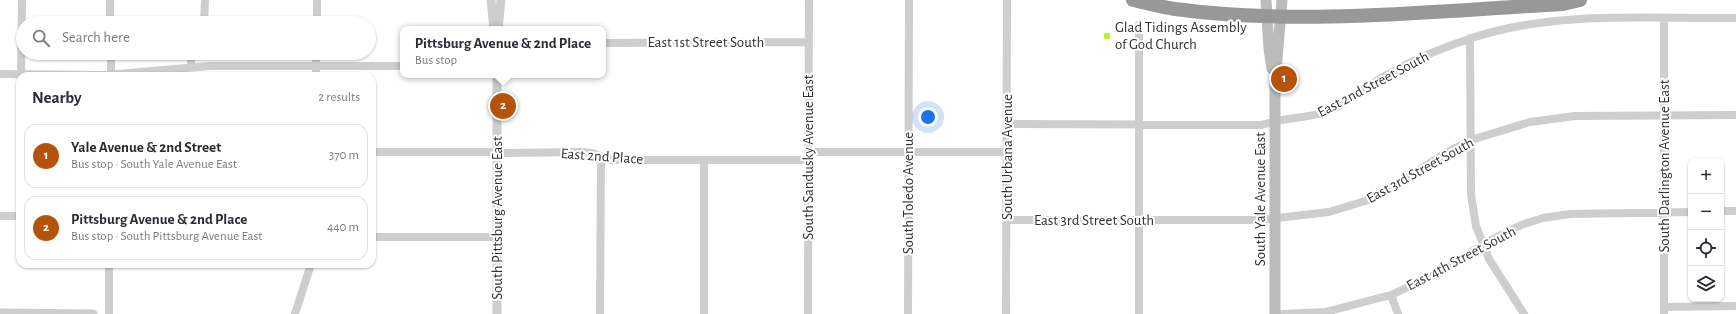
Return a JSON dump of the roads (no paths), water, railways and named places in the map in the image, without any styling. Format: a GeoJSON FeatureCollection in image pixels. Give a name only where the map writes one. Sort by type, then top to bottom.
{"type":"FeatureCollection","features":[{"type":"Feature","properties":{"kind":"highway"},"geometry":{"type":"LineString","coordinates":[[1133,0],[1174,9],[1281,16],[1439,13],[1563,4],[1580,0]]}},
{"type":"Feature","properties":{"kind":"main road","name":"South Yale Avenue East"},"geometry":{"type":"LineString","coordinates":[[1266,0],[1269,49],[1275,83]]}},
{"type":"Feature","properties":{"kind":"main road","name":"South Yale Avenue East"},"geometry":{"type":"LineString","coordinates":[[1275,314],[1274,122],[1275,83],[1282,0]]}},
{"type":"Feature","properties":{"kind":"street"},"geometry":{"type":"LineString","coordinates":[[22,0],[22,16]]}},
{"type":"Feature","properties":{"kind":"street"},"geometry":{"type":"LineString","coordinates":[[110,0],[110,16]]}},
{"type":"Feature","properties":{"kind":"street"},"geometry":{"type":"LineString","coordinates":[[204,16],[205,0]]}},
{"type":"Feature","properties":{"kind":"street"},"geometry":{"type":"LineString","coordinates":[[317,0],[317,16]]}},
{"type":"Feature","properties":{"kind":"street"},"geometry":{"type":"LineString","coordinates":[[491,0],[494,26]]}},
{"type":"Feature","properties":{"kind":"street"},"geometry":{"type":"LineString","coordinates":[[498,26],[501,0]]}},
{"type":"Feature","properties":{"kind":"street","name":"South Sandusky Avenue East"},"geometry":{"type":"LineString","coordinates":[[808,314],[809,0]]}},
{"type":"Feature","properties":{"kind":"street","name":"South Toledo Avenue"},"geometry":{"type":"LineString","coordinates":[[908,314],[909,0]]}},
{"type":"Feature","properties":{"kind":"street","name":"South Urbana Avenue"},"geometry":{"type":"LineString","coordinates":[[1006,314],[1007,0]]}},
{"type":"Feature","properties":{"kind":"street","name":"East 2nd Street South"},"geometry":{"type":"LineString","coordinates":[[1007,124],[1261,125],[1311,117],[1328,111],[1418,58],[1470,38],[1502,29],[1565,19],[1736,18]]}},
{"type":"Feature","properties":{"kind":"street","name":"South Darlington Avenue East"},"geometry":{"type":"LineString","coordinates":[[1664,19],[1664,310]]}},
{"type":"Feature","properties":{"kind":"street"},"geometry":{"type":"LineString","coordinates":[[1139,25],[1139,314]]}},
{"type":"Feature","properties":{"kind":"street"},"geometry":{"type":"LineString","coordinates":[[1470,38],[1471,195],[1476,226],[1483,245],[1497,274],[1524,314]]}},
{"type":"Feature","properties":{"kind":"street","name":"East 1st Street South"},"geometry":{"type":"LineString","coordinates":[[606,43],[808,42]]}},
{"type":"Feature","properties":{"kind":"street"},"geometry":{"type":"LineString","coordinates":[[21,60],[21,72]]}},
{"type":"Feature","properties":{"kind":"street"},"geometry":{"type":"LineString","coordinates":[[110,60],[111,72]]}},
{"type":"Feature","properties":{"kind":"street"},"geometry":{"type":"LineString","coordinates":[[191,60],[191,67]]}},
{"type":"Feature","properties":{"kind":"street"},"geometry":{"type":"LineString","coordinates":[[316,60],[316,72]]}},
{"type":"Feature","properties":{"kind":"street"},"geometry":{"type":"LineString","coordinates":[[141,72],[191,67],[400,66]]}},
{"type":"Feature","properties":{"kind":"street"},"geometry":{"type":"LineString","coordinates":[[0,74],[16,75]]}},
{"type":"Feature","properties":{"kind":"street","name":"South Pittsburg Avenue East"},"geometry":{"type":"LineString","coordinates":[[497,78],[497,314]]}},
{"type":"Feature","properties":{"kind":"street","name":"East 3rd Street South"},"geometry":{"type":"LineString","coordinates":[[1006,220],[1260,220],[1329,212],[1375,198],[1444,154],[1471,140],[1510,127],[1552,118],[1575,116],[1736,115]]}},
{"type":"Feature","properties":{"kind":"street","name":"East 2nd Place"},"geometry":{"type":"LineString","coordinates":[[376,152],[582,152],[592,153],[611,160],[704,160],[908,152],[1006,152]]}},
{"type":"Feature","properties":{"kind":"street"},"geometry":{"type":"LineString","coordinates":[[600,314],[601,157]]}},
{"type":"Feature","properties":{"kind":"street"},"geometry":{"type":"LineString","coordinates":[[704,160],[704,314]]}},
{"type":"Feature","properties":{"kind":"street"},"geometry":{"type":"LineString","coordinates":[[1724,211],[1736,211]]}},
{"type":"Feature","properties":{"kind":"street","name":"East 4th Street South"},"geometry":{"type":"LineString","coordinates":[[1282,314],[1325,312],[1391,295],[1436,274],[1483,245],[1521,225],[1543,218],[1570,214],[1688,212]]}},
{"type":"Feature","properties":{"kind":"street"},"geometry":{"type":"LineString","coordinates":[[0,216],[16,216]]}},
{"type":"Feature","properties":{"kind":"street"},"geometry":{"type":"LineString","coordinates":[[376,237],[497,237]]}},
{"type":"Feature","properties":{"kind":"street"},"geometry":{"type":"LineString","coordinates":[[109,268],[109,314]]}},
{"type":"Feature","properties":{"kind":"street"},"geometry":{"type":"LineString","coordinates":[[295,314],[310,268]]}},
{"type":"Feature","properties":{"kind":"street"},"geometry":{"type":"LineString","coordinates":[[1391,295],[1398,314]]}},
{"type":"Feature","properties":{"kind":"street"},"geometry":{"type":"LineString","coordinates":[[1664,310],[1736,306]]}},
{"type":"Feature","properties":{"kind":"street"},"geometry":{"type":"LineString","coordinates":[[0,313],[93,314]]}},
{"type":"Feature","properties":{"kind":"place","name":"Glad Tidings Assembly of God Church"},"geometry":{"type":"Point","coordinates":[1107,36]}},
{"type":"Feature","properties":{"kind":"place","name":"Yale Avenue & 2nd Street"},"geometry":{"type":"Point","coordinates":[1284,79]}},
{"type":"Feature","properties":{"kind":"place","name":"Pittsburg Avenue & 2nd Place"},"geometry":{"type":"Point","coordinates":[503,106]}}]}
